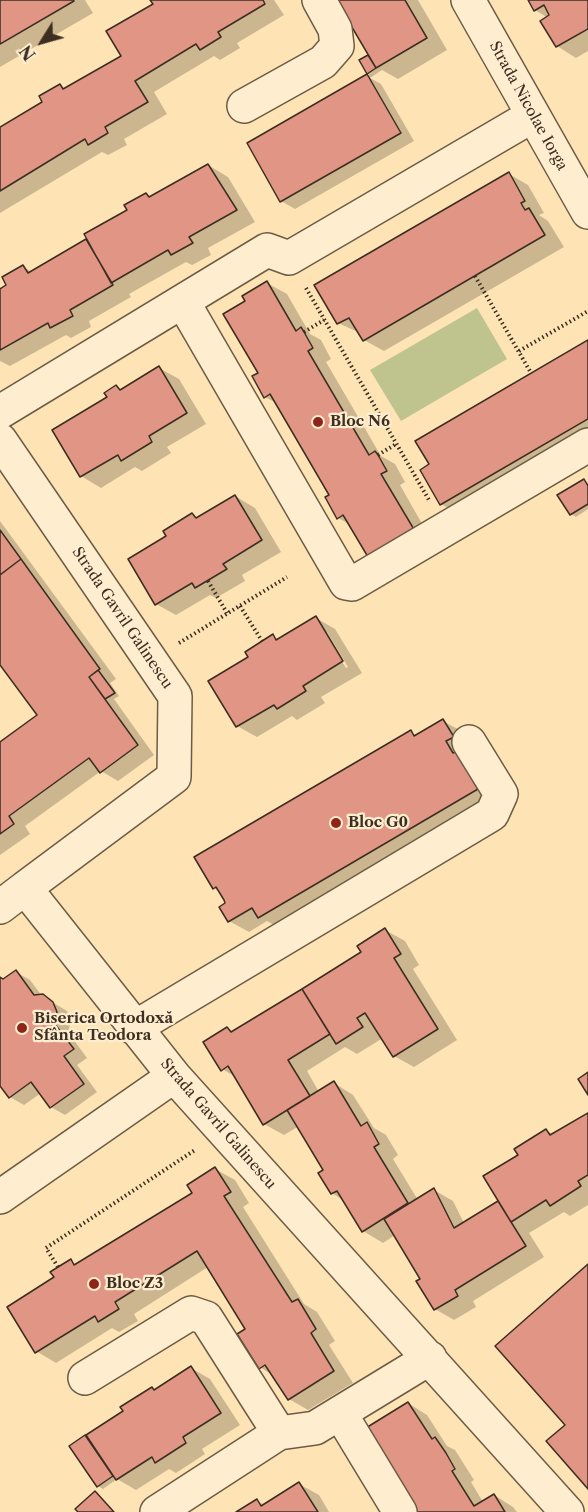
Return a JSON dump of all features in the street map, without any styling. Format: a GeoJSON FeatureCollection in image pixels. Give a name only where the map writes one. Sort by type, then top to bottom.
{"type":"FeatureCollection","features":[{"type":"Feature","properties":{"kind":"street"},"geometry":{"type":"LineString","coordinates":[[244,106],[323,62],[337,46],[335,29],[319,0]]}},
{"type":"Feature","properties":{"kind":"street","name":"Strada Nicolae Iorga"},"geometry":{"type":"LineString","coordinates":[[468,0],[588,212]]}},
{"type":"Feature","properties":{"kind":"street"},"geometry":{"type":"LineString","coordinates":[[0,412],[267,250],[289,258],[532,116]]}},
{"type":"Feature","properties":{"kind":"street"},"geometry":{"type":"LineString","coordinates":[[183,302],[346,583],[352,584],[588,446]]}},
{"type":"Feature","properties":{"kind":"street","name":"Strada Gavril Galinescu"},"geometry":{"type":"LineString","coordinates":[[0,440],[175,696],[174,777],[13,898],[134,1028],[223,1132],[567,1512]]}},
{"type":"Feature","properties":{"kind":"street"},"geometry":{"type":"LineString","coordinates":[[134,1028],[492,814],[501,794],[469,742]]}},
{"type":"Feature","properties":{"kind":"street"},"geometry":{"type":"LineString","coordinates":[[0,1197],[174,1076]]}},
{"type":"Feature","properties":{"kind":"street"},"geometry":{"type":"LineString","coordinates":[[85,1378],[191,1313],[206,1318],[279,1433]]}},
{"type":"Feature","properties":{"kind":"street"},"geometry":{"type":"LineString","coordinates":[[157,1512],[279,1433],[315,1428],[430,1358]]}},
{"type":"Feature","properties":{"kind":"street"},"geometry":{"type":"LineString","coordinates":[[340,1413],[400,1512]]}},
{"type":"Feature","properties":{"kind":"path"},"geometry":{"type":"LineString","coordinates":[[289,258],[446,529]]}},
{"type":"Feature","properties":{"kind":"path"},"geometry":{"type":"LineString","coordinates":[[475,276],[531,373]]}},
{"type":"Feature","properties":{"kind":"path"},"geometry":{"type":"LineString","coordinates":[[519,351],[588,311]]}},
{"type":"Feature","properties":{"kind":"path"},"geometry":{"type":"LineString","coordinates":[[304,332],[324,320]]}},
{"type":"Feature","properties":{"kind":"path"},"geometry":{"type":"LineString","coordinates":[[378,455],[396,444]]}},
{"type":"Feature","properties":{"kind":"path"},"geometry":{"type":"LineString","coordinates":[[174,647],[287,577]]}},
{"type":"Feature","properties":{"kind":"path"},"geometry":{"type":"LineString","coordinates":[[208,581],[227,613]]}},
{"type":"Feature","properties":{"kind":"path"},"geometry":{"type":"LineString","coordinates":[[240,606],[262,641]]}},
{"type":"Feature","properties":{"kind":"path"},"geometry":{"type":"LineString","coordinates":[[58,1267],[46,1248],[223,1132]]}},
{"type":"Feature","properties":{"kind":"green space"},"geometry":{"type":"Polygon","coordinates":[[[477,308],[507,359],[401,421],[370,370],[477,308]]]}},
{"type":"Feature","properties":{"kind":"building"},"geometry":{"type":"Polygon","coordinates":[[[0,0],[73,0],[74,1],[0,44],[0,0]]]}},
{"type":"Feature","properties":{"kind":"building"},"geometry":{"type":"Polygon","coordinates":[[[150,0],[263,0],[265,4],[218,32],[221,37],[200,50],[196,44],[135,81],[148,102],[105,127],[108,133],[88,145],[85,139],[0,191],[0,127],[42,102],[39,96],[60,84],[63,89],[121,56],[106,31],[153,4],[150,0]]]}},
{"type":"Feature","properties":{"kind":"building"},"geometry":{"type":"Polygon","coordinates":[[[336,0],[405,0],[427,38],[376,68],[336,0]]]}},
{"type":"Feature","properties":{"kind":"building"},"geometry":{"type":"Polygon","coordinates":[[[528,0],[588,0],[588,29],[556,47],[540,21],[549,15],[544,5],[534,11],[528,0]]]}},
{"type":"Feature","properties":{"kind":"building"},"geometry":{"type":"Polygon","coordinates":[[[368,55],[376,68],[367,74],[359,60],[368,55]]]}},
{"type":"Feature","properties":{"kind":"building"},"geometry":{"type":"Polygon","coordinates":[[[367,74],[401,133],[280,202],[247,143],[367,74]]]}},
{"type":"Feature","properties":{"kind":"building"},"geometry":{"type":"Polygon","coordinates":[[[208,164],[237,210],[189,237],[193,243],[171,255],[168,250],[111,283],[84,234],[127,210],[124,205],[146,193],[149,197],[208,164]]]}},
{"type":"Feature","properties":{"kind":"building"},"geometry":{"type":"Polygon","coordinates":[[[509,172],[525,201],[521,203],[525,210],[529,208],[545,235],[363,341],[349,318],[337,324],[314,285],[509,172]]]}},
{"type":"Feature","properties":{"kind":"building"},"geometry":{"type":"Polygon","coordinates":[[[86,239],[113,285],[70,310],[73,316],[50,328],[48,323],[0,350],[0,289],[6,285],[2,277],[23,265],[28,273],[86,239]]]}},
{"type":"Feature","properties":{"kind":"building","name":"Bloc N6"},"geometry":{"type":"Polygon","coordinates":[[[267,281],[296,331],[301,327],[304,332],[313,348],[308,351],[369,455],[375,451],[378,455],[387,471],[381,474],[415,531],[371,562],[343,515],[337,519],[325,497],[329,495],[270,394],[264,398],[252,376],[258,373],[223,314],[245,301],[242,296],[267,281]]]}},
{"type":"Feature","properties":{"kind":"building"},"geometry":{"type":"Polygon","coordinates":[[[588,340],[588,419],[440,505],[420,470],[429,464],[415,441],[588,340]]]}},
{"type":"Feature","properties":{"kind":"building"},"geometry":{"type":"Polygon","coordinates":[[[159,366],[187,413],[149,436],[152,442],[121,461],[118,455],[80,477],[52,430],[107,397],[104,393],[116,385],[120,390],[159,366]]]}},
{"type":"Feature","properties":{"kind":"building"},"geometry":{"type":"Polygon","coordinates":[[[584,479],[588,486],[588,504],[570,515],[557,495],[584,479]]]}},
{"type":"Feature","properties":{"kind":"building"},"geometry":{"type":"Polygon","coordinates":[[[235,495],[262,540],[223,564],[227,569],[195,588],[192,583],[155,605],[128,559],[166,536],[163,531],[192,513],[196,518],[235,495]]]}},
{"type":"Feature","properties":{"kind":"building"},"geometry":{"type":"Polygon","coordinates":[[[0,530],[21,559],[0,575],[0,530]]]}},
{"type":"Feature","properties":{"kind":"building"},"geometry":{"type":"Polygon","coordinates":[[[21,559],[100,669],[89,677],[138,745],[100,773],[89,758],[9,816],[14,824],[0,834],[0,742],[37,715],[0,665],[0,575],[21,559]]]}},
{"type":"Feature","properties":{"kind":"building"},"geometry":{"type":"Polygon","coordinates":[[[316,616],[343,661],[303,686],[306,691],[277,709],[274,705],[236,727],[208,681],[248,657],[245,652],[273,634],[276,640],[316,616]]]}},
{"type":"Feature","properties":{"kind":"building"},"geometry":{"type":"Polygon","coordinates":[[[98,670],[115,693],[105,699],[89,677],[98,670]]]}},
{"type":"Feature","properties":{"kind":"building","name":"Bloc G0"},"geometry":{"type":"Polygon","coordinates":[[[443,719],[454,737],[446,741],[453,753],[456,752],[478,789],[258,918],[252,908],[228,922],[219,907],[225,903],[224,900],[216,887],[213,889],[194,857],[411,730],[414,736],[443,719]]]}},
{"type":"Feature","properties":{"kind":"building"},"geometry":{"type":"Polygon","coordinates":[[[385,928],[401,954],[394,958],[438,1029],[393,1057],[365,1013],[357,1018],[363,1027],[336,1044],[302,989],[361,952],[357,946],[385,928]]]}},
{"type":"Feature","properties":{"kind":"building"},"geometry":{"type":"Polygon","coordinates":[[[16,970],[34,995],[43,994],[53,1002],[57,1012],[54,1023],[74,1049],[64,1056],[84,1084],[50,1108],[31,1082],[9,1098],[0,1086],[0,977],[3,979],[16,970]]]}},
{"type":"Feature","properties":{"kind":"building"},"geometry":{"type":"Polygon","coordinates":[[[302,989],[330,1034],[288,1060],[310,1096],[263,1125],[228,1066],[221,1071],[203,1042],[227,1027],[231,1032],[302,989]]]}},
{"type":"Feature","properties":{"kind":"building"},"geometry":{"type":"Polygon","coordinates":[[[588,1072],[588,1095],[578,1079],[588,1072]]]}},
{"type":"Feature","properties":{"kind":"building"},"geometry":{"type":"Polygon","coordinates":[[[334,1081],[361,1126],[367,1122],[379,1144],[374,1147],[408,1203],[362,1232],[337,1191],[331,1194],[318,1173],[323,1170],[287,1110],[334,1081]]]}},
{"type":"Feature","properties":{"kind":"building"},"geometry":{"type":"Polygon","coordinates":[[[588,1113],[588,1175],[578,1181],[581,1186],[550,1206],[546,1200],[511,1222],[483,1176],[518,1155],[514,1149],[546,1129],[550,1135],[588,1113]]]}},
{"type":"Feature","properties":{"kind":"building","name":"Bloc Z3"},"geometry":{"type":"Polygon","coordinates":[[[215,1167],[231,1192],[224,1196],[292,1302],[298,1299],[316,1329],[311,1333],[334,1371],[288,1400],[265,1365],[259,1369],[237,1334],[245,1329],[197,1251],[115,1302],[119,1309],[98,1322],[95,1316],[35,1353],[7,1307],[54,1277],[50,1272],[58,1267],[71,1259],[74,1265],[192,1193],[187,1185],[215,1167]]]}},
{"type":"Feature","properties":{"kind":"building"},"geometry":{"type":"Polygon","coordinates":[[[434,1188],[454,1228],[498,1201],[526,1246],[455,1290],[458,1296],[434,1310],[416,1281],[420,1279],[384,1219],[434,1188]]]}},
{"type":"Feature","properties":{"kind":"building"},"geometry":{"type":"Polygon","coordinates":[[[588,1264],[588,1489],[546,1441],[565,1425],[495,1346],[588,1264]]]}},
{"type":"Feature","properties":{"kind":"building"},"geometry":{"type":"Polygon","coordinates":[[[191,1366],[221,1413],[183,1437],[186,1443],[155,1463],[152,1457],[116,1480],[86,1435],[123,1411],[120,1407],[152,1387],[154,1390],[191,1366]]]}},
{"type":"Feature","properties":{"kind":"building"},"geometry":{"type":"Polygon","coordinates":[[[408,1402],[432,1439],[435,1437],[446,1453],[455,1469],[452,1471],[474,1506],[494,1494],[505,1512],[412,1512],[361,1431],[408,1402]]]}},
{"type":"Feature","properties":{"kind":"building"},"geometry":{"type":"Polygon","coordinates":[[[85,1435],[113,1476],[97,1487],[69,1446],[85,1435]]]}},
{"type":"Feature","properties":{"kind":"building"},"geometry":{"type":"Polygon","coordinates":[[[299,1482],[318,1512],[236,1512],[257,1499],[261,1506],[299,1482]]]}},
{"type":"Feature","properties":{"kind":"building"},"geometry":{"type":"Polygon","coordinates":[[[95,1491],[114,1512],[78,1512],[75,1509],[95,1491]]]}},
{"type":"Feature","properties":{"kind":"place","name":"Bloc N6"},"geometry":{"type":"Point","coordinates":[318,422]}},
{"type":"Feature","properties":{"kind":"place","name":"Bloc G0"},"geometry":{"type":"Point","coordinates":[336,823]}},
{"type":"Feature","properties":{"kind":"place","name":"Biserica Ortodoxă Sfânta Teodora"},"geometry":{"type":"Point","coordinates":[22,1028]}},
{"type":"Feature","properties":{"kind":"place","name":"Bloc Z3"},"geometry":{"type":"Point","coordinates":[94,1284]}}]}
